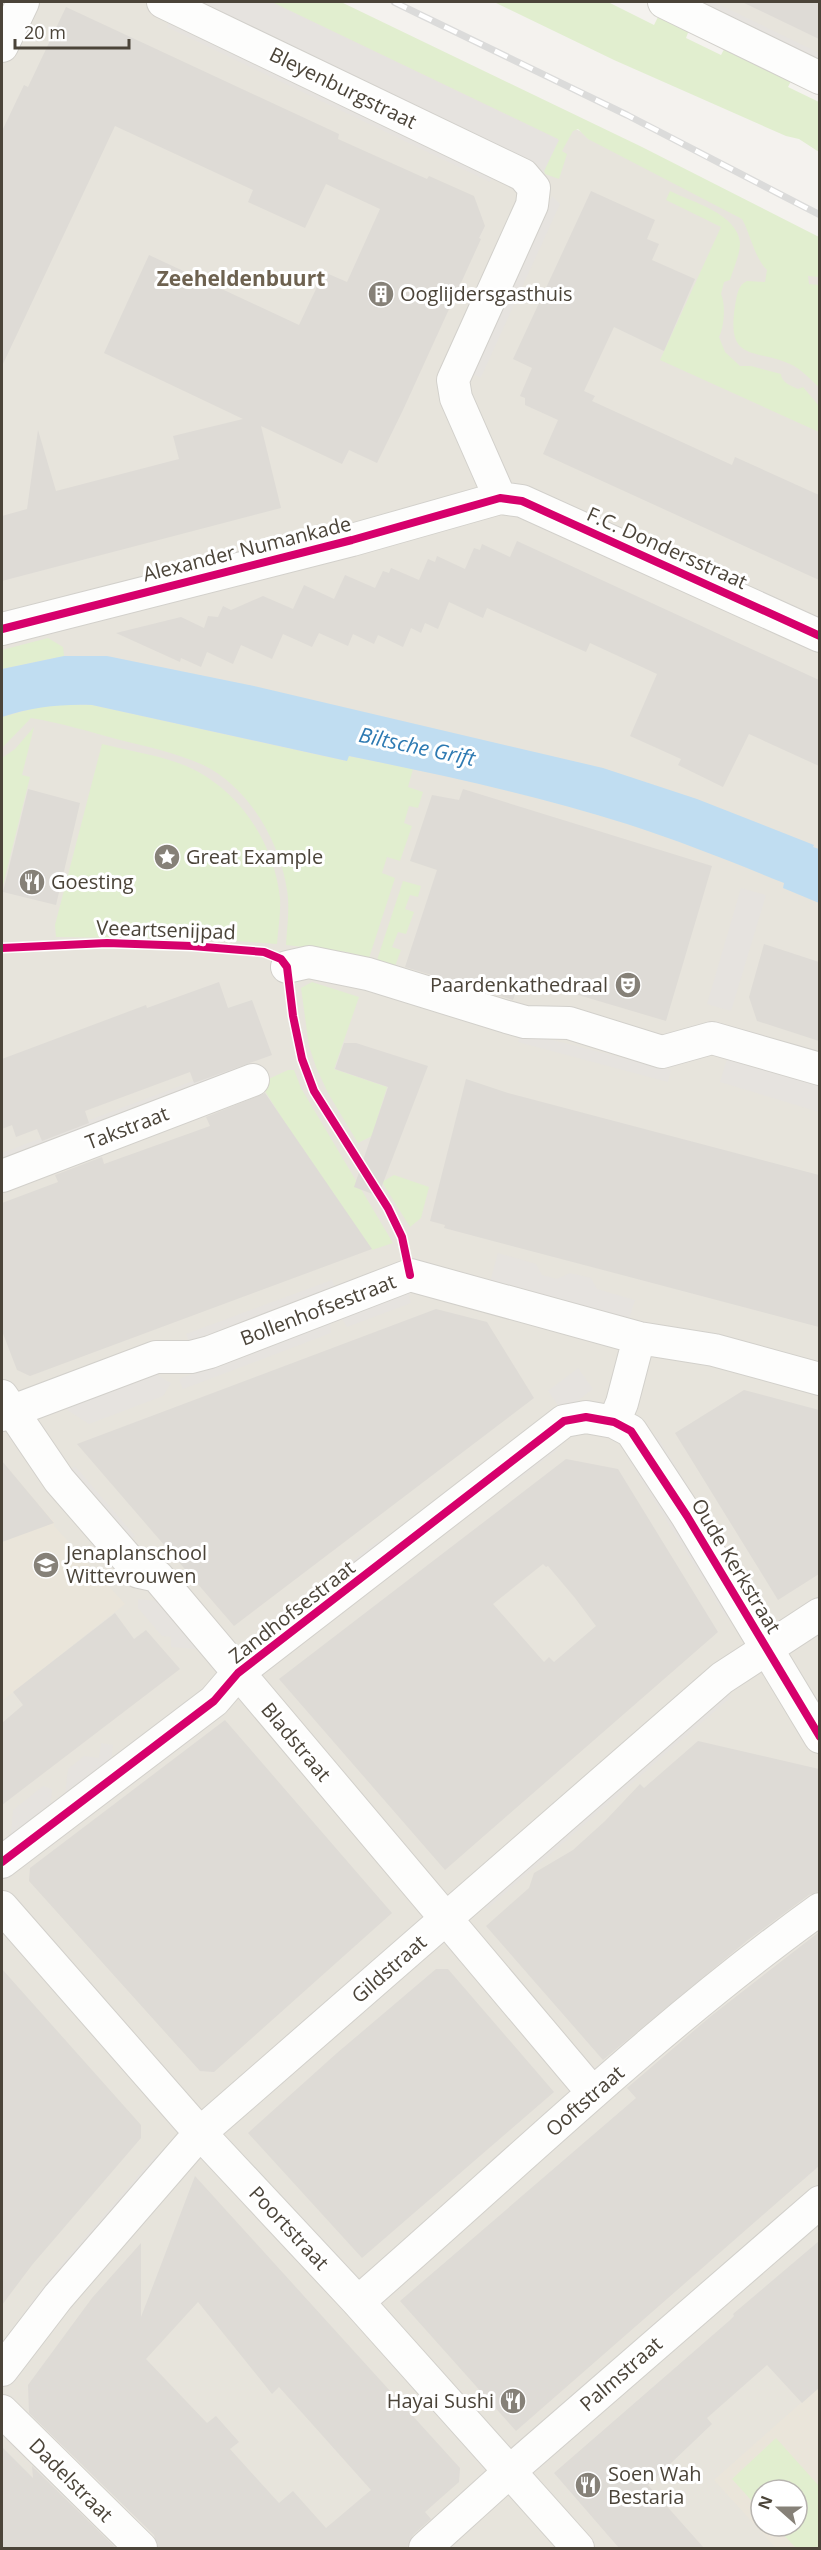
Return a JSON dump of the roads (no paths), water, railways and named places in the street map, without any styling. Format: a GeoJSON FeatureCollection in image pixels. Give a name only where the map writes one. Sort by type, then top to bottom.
{"type":"FeatureCollection","features":[{"type":"Feature","properties":{"kind":"street"},"geometry":{"type":"LineString","coordinates":[[2,46],[23,2]]}},
{"type":"Feature","properties":{"kind":"street","name":"Bleyenburgstraat"},"geometry":{"type":"LineString","coordinates":[[163,2],[523,175],[534,188],[532,205],[453,380],[456,398],[500,498]]}},
{"type":"Feature","properties":{"kind":"street"},"geometry":{"type":"LineString","coordinates":[[664,2],[819,78]]}},
{"type":"Feature","properties":{"kind":"street","name":"Alexander Numankade"},"geometry":{"type":"LineString","coordinates":[[2,629],[352,540],[500,498]]}},
{"type":"Feature","properties":{"kind":"street","name":"F.C. Dondersstraat"},"geometry":{"type":"LineString","coordinates":[[500,498],[522,501],[819,636]]}},
{"type":"Feature","properties":{"kind":"street"},"geometry":{"type":"LineString","coordinates":[[287,967],[309,962],[368,974],[525,1022],[569,1023],[662,1052],[712,1038],[819,1069]]}},
{"type":"Feature","properties":{"kind":"street","name":"Takstraat"},"geometry":{"type":"LineString","coordinates":[[2,1176],[253,1080]]}},
{"type":"Feature","properties":{"kind":"street","name":"Bollenhofsestraat"},"geometry":{"type":"LineString","coordinates":[[5,1407],[156,1356],[191,1357],[210,1352],[410,1275],[639,1338],[714,1350],[819,1379]]}},
{"type":"Feature","properties":{"kind":"street"},"geometry":{"type":"LineString","coordinates":[[614,1422],[622,1403],[639,1338]]}},
{"type":"Feature","properties":{"kind":"street","name":"Bladstraat"},"geometry":{"type":"LineString","coordinates":[[5,1407],[59,1480],[139,1572],[157,1576],[592,2093]]}},
{"type":"Feature","properties":{"kind":"street","name":"Zandhofsestraat"},"geometry":{"type":"LineString","coordinates":[[2,1862],[214,1701],[238,1673],[564,1421],[586,1417],[614,1422]]}},
{"type":"Feature","properties":{"kind":"street","name":"Oude Kerkstraat"},"geometry":{"type":"LineString","coordinates":[[614,1422],[631,1431],[687,1516],[819,1737]]}},
{"type":"Feature","properties":{"kind":"street","name":"Gildstraat"},"geometry":{"type":"LineString","coordinates":[[2,2370],[58,2297],[200,2133],[722,1678],[819,1614]]}},
{"type":"Feature","properties":{"kind":"street","name":"Poortstraat"},"geometry":{"type":"LineString","coordinates":[[2,1907],[200,2133],[358,2302],[578,2548]]}},
{"type":"Feature","properties":{"kind":"street","name":"Ooftstraat"},"geometry":{"type":"LineString","coordinates":[[358,2302],[592,2093],[775,1941],[819,1909]]}},
{"type":"Feature","properties":{"kind":"street","name":"Palmstraat"},"geometry":{"type":"LineString","coordinates":[[425,2548],[819,2202]]}},
{"type":"Feature","properties":{"kind":"street","name":"Dadelstraat"},"geometry":{"type":"LineString","coordinates":[[2,2411],[141,2548]]}},
{"type":"Feature","properties":{"kind":"water","name":"Biltsche Grift"},"geometry":{"type":"Polygon","coordinates":[[[64,656],[107,656],[254,686],[603,768],[697,799],[814,845],[813,847],[819,849],[819,903],[783,888],[784,883],[647,831],[558,804],[454,778],[349,756],[347,761],[92,705],[47,707],[2,717],[2,669],[64,656]]]}},
{"type":"Feature","properties":{"kind":"railway"},"geometry":{"type":"LineString","coordinates":[[394,2],[627,115],[820,215]]}},
{"type":"Feature","properties":{"kind":"place","name":"Ooglijdersgasthuis"},"geometry":{"type":"Point","coordinates":[381,294]}},
{"type":"Feature","properties":{"kind":"place","name":"Great Example"},"geometry":{"type":"Point","coordinates":[167,857]}},
{"type":"Feature","properties":{"kind":"place","name":"Goesting"},"geometry":{"type":"Point","coordinates":[32,882]}},
{"type":"Feature","properties":{"kind":"place","name":"Paardenkathedraal"},"geometry":{"type":"Point","coordinates":[628,985]}},
{"type":"Feature","properties":{"kind":"place","name":"Jenaplanschool Wittevrouwen"},"geometry":{"type":"Point","coordinates":[46,1565]}},
{"type":"Feature","properties":{"kind":"place","name":"Hayai Sushi"},"geometry":{"type":"Point","coordinates":[513,2401]}},
{"type":"Feature","properties":{"kind":"place","name":"Soen Wah Bestaria"},"geometry":{"type":"Point","coordinates":[588,2485]}},
{"type":"Feature","properties":{"kind":"district","name":"Zeeheldenbuurt"},"geometry":{"type":"Point","coordinates":[241,279]}}]}
